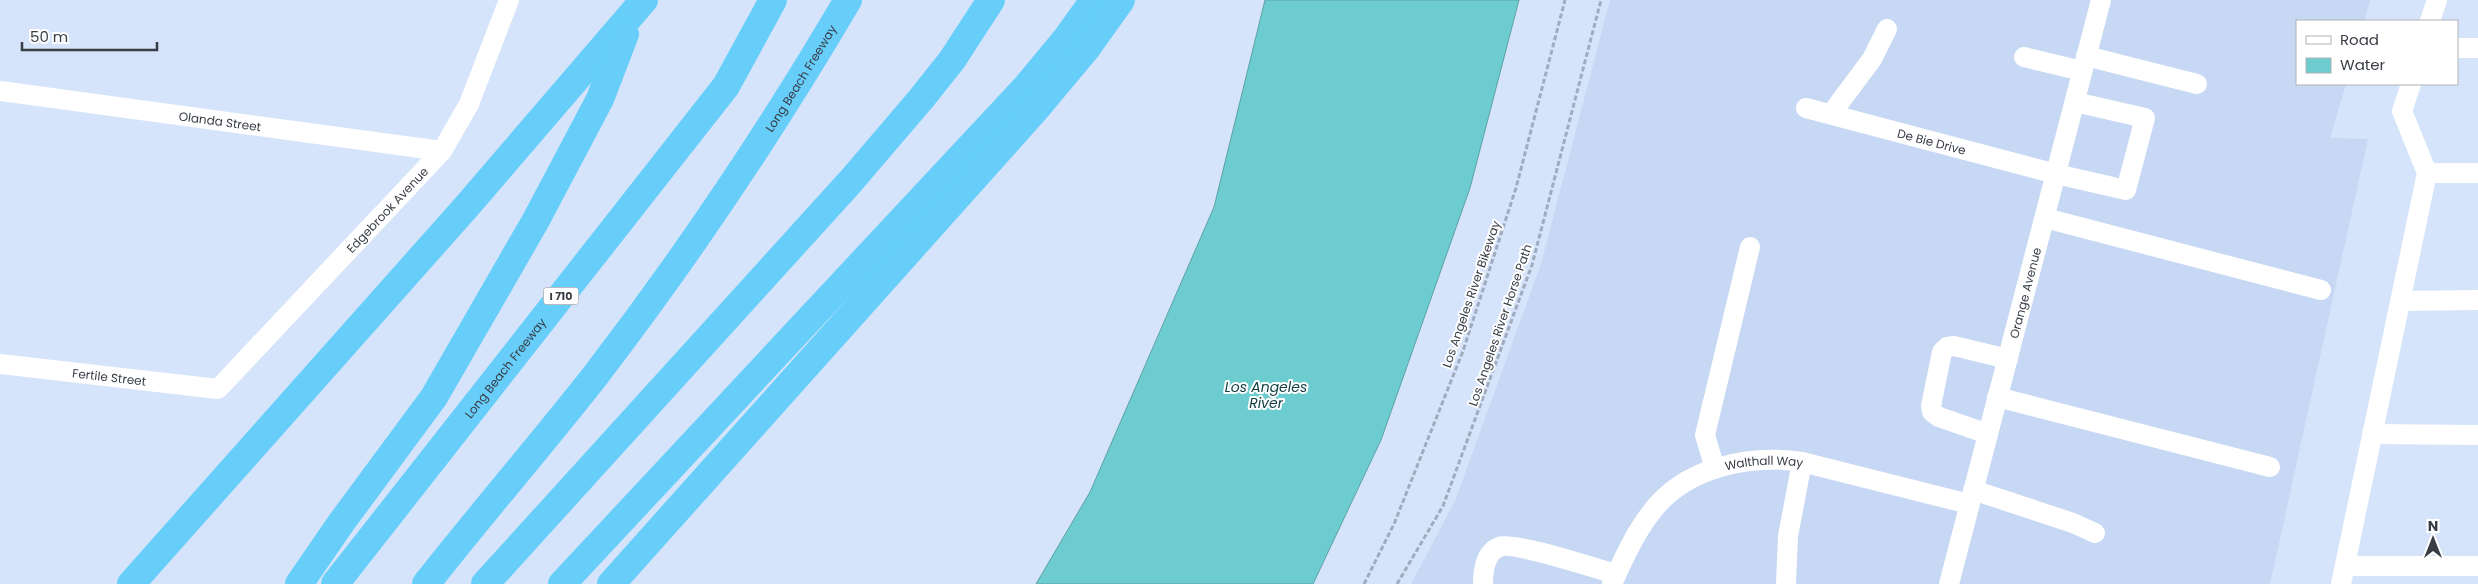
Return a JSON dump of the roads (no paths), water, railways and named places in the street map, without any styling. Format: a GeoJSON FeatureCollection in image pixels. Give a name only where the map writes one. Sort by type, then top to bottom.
{"type":"FeatureCollection","features":[{"type":"Feature","properties":{"kind":"highway"},"geometry":{"type":"LineString","coordinates":[[299,584],[444,380],[536,220],[600,99],[638,0]]}},
{"type":"Feature","properties":{"kind":"highway"},"geometry":{"type":"LineString","coordinates":[[130,584],[466,206],[644,0]]}},
{"type":"Feature","properties":{"kind":"highway","name":"Long Beach Freeway"},"geometry":{"type":"LineString","coordinates":[[335,584],[726,86],[774,0]]}},
{"type":"Feature","properties":{"kind":"highway","name":"Long Beach Freeway"},"geometry":{"type":"LineString","coordinates":[[426,584],[594,377],[661,288],[729,191],[785,106],[848,0]]}},
{"type":"Feature","properties":{"kind":"highway"},"geometry":{"type":"LineString","coordinates":[[485,584],[856,175],[952,60],[991,0]]}},
{"type":"Feature","properties":{"kind":"highway"},"geometry":{"type":"LineString","coordinates":[[562,584],[1027,86],[1066,39],[1094,0]]}},
{"type":"Feature","properties":{"kind":"highway"},"geometry":{"type":"LineString","coordinates":[[611,584],[1035,110],[1086,49],[1121,0]]}},
{"type":"Feature","properties":{"kind":"street","name":"Edgebrook Avenue"},"geometry":{"type":"LineString","coordinates":[[218,389],[442,151],[469,104],[509,0]]}},
{"type":"Feature","properties":{"kind":"street"},"geometry":{"type":"LineString","coordinates":[[2430,20],[2437,0]]}},
{"type":"Feature","properties":{"kind":"street","name":"Orange Avenue"},"geometry":{"type":"LineString","coordinates":[[1949,584],[2075,102],[2098,1]]}},
{"type":"Feature","properties":{"kind":"street"},"geometry":{"type":"LineString","coordinates":[[1831,114],[1872,59],[1887,29]]}},
{"type":"Feature","properties":{"kind":"street"},"geometry":{"type":"LineString","coordinates":[[2458,48],[2478,48]]}},
{"type":"Feature","properties":{"kind":"street"},"geometry":{"type":"LineString","coordinates":[[2024,57],[2084,64],[2197,84]]}},
{"type":"Feature","properties":{"kind":"street"},"geometry":{"type":"LineString","coordinates":[[2411,85],[2402,112],[2427,173],[2343,575],[2478,566]]}},
{"type":"Feature","properties":{"kind":"street","name":"Olanda Street"},"geometry":{"type":"LineString","coordinates":[[0,91],[442,151]]}},
{"type":"Feature","properties":{"kind":"street","name":"De Bie Drive"},"geometry":{"type":"LineString","coordinates":[[1806,108],[2056,174],[2126,190],[2145,118],[2075,102]]}},
{"type":"Feature","properties":{"kind":"street"},"geometry":{"type":"LineString","coordinates":[[2427,173],[2478,173]]}},
{"type":"Feature","properties":{"kind":"street"},"geometry":{"type":"LineString","coordinates":[[2045,218],[2321,290]]}},
{"type":"Feature","properties":{"kind":"street"},"geometry":{"type":"LineString","coordinates":[[1715,469],[1705,435],[1750,247]]}},
{"type":"Feature","properties":{"kind":"street"},"geometry":{"type":"LineString","coordinates":[[2401,301],[2478,300]]}},
{"type":"Feature","properties":{"kind":"street"},"geometry":{"type":"LineString","coordinates":[[1988,434],[1938,417],[1932,412],[1930,406],[1942,352],[1947,347],[1954,346],[2008,359]]}},
{"type":"Feature","properties":{"kind":"street","name":"Fertile Street"},"geometry":{"type":"LineString","coordinates":[[0,364],[218,389]]}},
{"type":"Feature","properties":{"kind":"street"},"geometry":{"type":"LineString","coordinates":[[1997,397],[2270,467]]}},
{"type":"Feature","properties":{"kind":"street"},"geometry":{"type":"LineString","coordinates":[[2372,434],[2478,435]]}},
{"type":"Feature","properties":{"kind":"street","name":"Walthall Way"},"geometry":{"type":"LineString","coordinates":[[1614,579],[1631,544],[1651,513],[1664,498],[1678,486],[1715,469],[1738,462],[1762,460],[1802,462],[1971,497],[2073,523],[2095,533]]}},
{"type":"Feature","properties":{"kind":"street"},"geometry":{"type":"LineString","coordinates":[[1786,584],[1788,536],[1802,462]]}},
{"type":"Feature","properties":{"kind":"street"},"geometry":{"type":"LineString","coordinates":[[1483,584],[1484,571],[1489,554],[1500,546],[1520,548],[1614,579]]}},
{"type":"Feature","properties":{"kind":"water","name":"Los Angeles River"},"geometry":{"type":"Polygon","coordinates":[[[1265,0],[1519,0],[1470,188],[1381,440],[1313,584],[1036,584],[1090,492],[1214,207],[1265,0]]]}}]}
